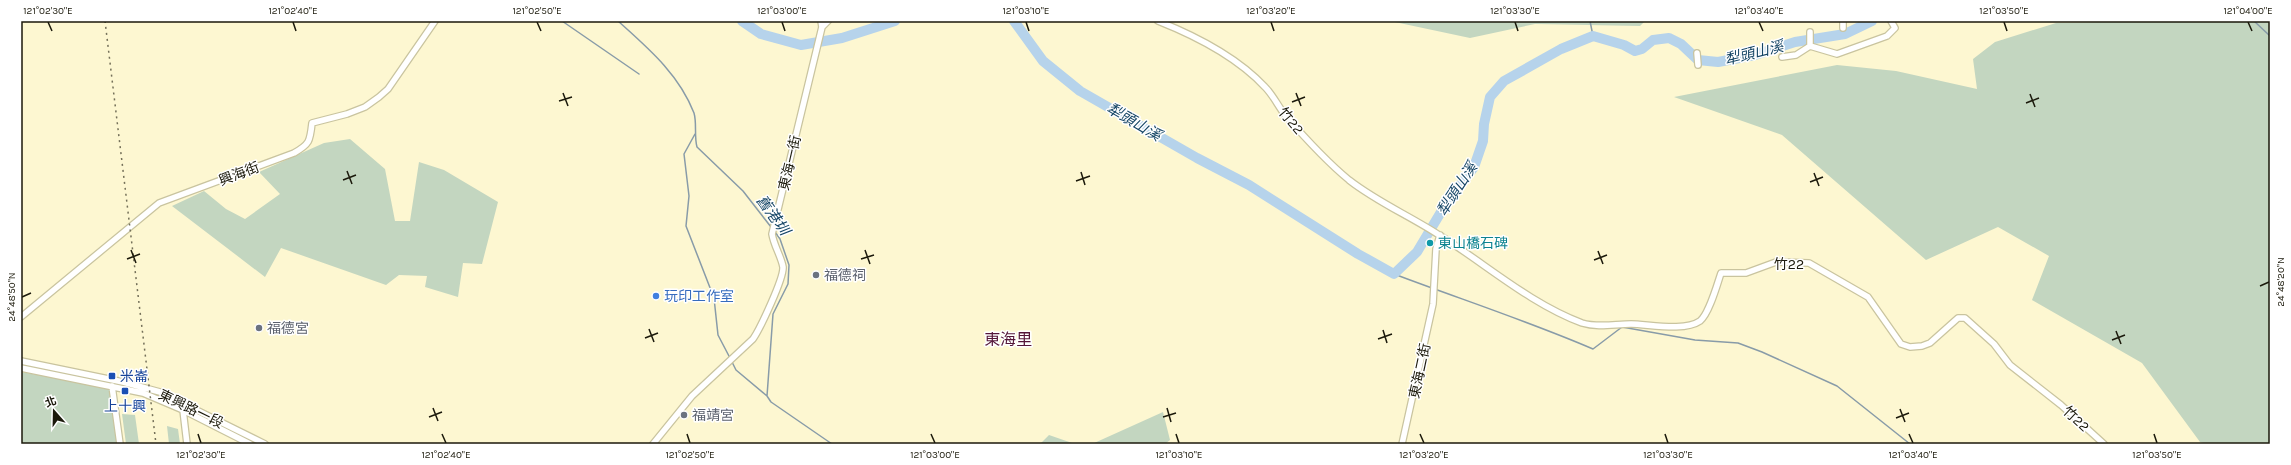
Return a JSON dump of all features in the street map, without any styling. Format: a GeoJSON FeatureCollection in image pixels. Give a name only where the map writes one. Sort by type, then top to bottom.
{"type":"FeatureCollection","features":[{"type":"Feature","properties":{"kind":"street","name":"興海街"},"geometry":{"type":"LineString","coordinates":[[21,317],[159,203],[294,153],[306,146],[310,139],[312,123],[347,114],[365,107],[388,89],[436,21]]}},
{"type":"Feature","properties":{"kind":"street"},"geometry":{"type":"LineString","coordinates":[[822,24],[828,21]]}},
{"type":"Feature","properties":{"kind":"street","name":"竹22"},"geometry":{"type":"LineString","coordinates":[[1158,21],[1203,42],[1255,77],[1265,87],[1301,133],[1323,157],[1350,181],[1440,235],[1494,273],[1551,307],[1583,323],[1597,326],[1632,324],[1661,328],[1696,323],[1706,314],[1721,274],[1746,273],[1776,262],[1809,264],[1868,297],[1901,344],[1922,346],[1930,343],[1958,318],[1965,318],[1994,344],[2010,365],[2061,405],[2104,444]]}},
{"type":"Feature","properties":{"kind":"street"},"geometry":{"type":"LineString","coordinates":[[1843,21],[1843,28]]}},
{"type":"Feature","properties":{"kind":"street"},"geometry":{"type":"LineString","coordinates":[[1782,57],[1796,55],[1810,39],[1837,54],[1886,36],[1895,28],[1891,21]]}},
{"type":"Feature","properties":{"kind":"street","name":"東海一街"},"geometry":{"type":"LineString","coordinates":[[653,444],[680,409],[753,339],[760,329],[783,273],[773,239],[773,230],[822,24]]}},
{"type":"Feature","properties":{"kind":"street"},"geometry":{"type":"LineString","coordinates":[[1697,55],[1698,65]]}},
{"type":"Feature","properties":{"kind":"street","name":"東海二街"},"geometry":{"type":"LineString","coordinates":[[1402,444],[1418,378],[1434,298],[1436,249],[1440,235]]}},
{"type":"Feature","properties":{"kind":"street","name":"東興路一段"},"geometry":{"type":"LineString","coordinates":[[21,361],[123,382],[160,392],[264,444]]}},
{"type":"Feature","properties":{"kind":"street","name":"東興路一段"},"geometry":{"type":"LineString","coordinates":[[21,368],[143,393],[183,410],[250,444]]}},
{"type":"Feature","properties":{"kind":"street"},"geometry":{"type":"LineString","coordinates":[[112,386],[120,444]]}},
{"type":"Feature","properties":{"kind":"street"},"geometry":{"type":"LineString","coordinates":[[183,410],[187,444]]}},
{"type":"Feature","properties":{"kind":"green space"},"geometry":{"type":"Polygon","coordinates":[[[1390,21],[1645,21],[1640,26],[1535,24],[1470,38],[1390,21]]]}},
{"type":"Feature","properties":{"kind":"green space"},"geometry":{"type":"Polygon","coordinates":[[[2141,21],[2270,21],[2270,444],[2207,444],[2200,442],[2142,363],[2032,300],[2049,256],[1998,227],[1926,260],[1782,135],[1674,97],[1837,65],[1896,71],[1977,89],[1973,59],[1995,42],[2056,23],[2141,21]]]}},
{"type":"Feature","properties":{"kind":"green space"},"geometry":{"type":"Polygon","coordinates":[[[350,139],[385,169],[395,221],[410,221],[419,162],[444,170],[498,202],[482,264],[463,263],[458,297],[425,287],[427,276],[399,275],[386,285],[281,248],[265,277],[172,206],[204,191],[226,209],[245,219],[280,194],[259,172],[324,143],[350,139]]]}},
{"type":"Feature","properties":{"kind":"green space"},"geometry":{"type":"Polygon","coordinates":[[[21,372],[111,388],[117,444],[21,444],[21,372]]]}},
{"type":"Feature","properties":{"kind":"green space"},"geometry":{"type":"Polygon","coordinates":[[[1163,412],[1170,440],[1165,444],[1092,444],[1163,412]]]}},
{"type":"Feature","properties":{"kind":"green space"},"geometry":{"type":"Polygon","coordinates":[[[122,414],[135,415],[139,444],[126,444],[122,414]]]}},
{"type":"Feature","properties":{"kind":"green space"},"geometry":{"type":"Polygon","coordinates":[[[167,426],[178,429],[180,444],[169,444],[167,426]]]}},
{"type":"Feature","properties":{"kind":"green space"},"geometry":{"type":"Polygon","coordinates":[[[1049,435],[1075,444],[1040,444],[1049,435]]]}},
{"type":"Feature","properties":{"kind":"waterway"},"geometry":{"type":"LineString","coordinates":[[562,21],[639,74]]}},
{"type":"Feature","properties":{"kind":"waterway","name":"舊港圳"},"geometry":{"type":"LineString","coordinates":[[618,21],[662,62],[680,86],[694,113],[697,147],[743,191],[771,227]]}},
{"type":"Feature","properties":{"kind":"waterway","name":"犁頭山溪"},"geometry":{"type":"LineString","coordinates":[[742,21],[761,34],[801,45],[842,38],[895,21]]}},
{"type":"Feature","properties":{"kind":"waterway","name":"犁頭山溪"},"geometry":{"type":"LineString","coordinates":[[1014,21],[1043,61],[1080,91],[1197,158],[1249,185],[1358,254],[1394,274],[1417,252],[1444,207],[1474,167],[1483,141],[1484,124],[1490,97],[1504,81],[1561,49],[1593,36],[1624,45],[1635,51],[1642,49],[1653,40],[1669,38],[1681,44],[1698,60],[1718,62],[1755,55],[1795,42],[1845,34],[1872,21]]}},
{"type":"Feature","properties":{"kind":"waterway"},"geometry":{"type":"LineString","coordinates":[[1590,21],[1593,36]]}},
{"type":"Feature","properties":{"kind":"waterway"},"geometry":{"type":"LineString","coordinates":[[2254,21],[2270,36]]}},
{"type":"Feature","properties":{"kind":"waterway","name":"舊港圳"},"geometry":{"type":"LineString","coordinates":[[695,134],[684,154],[689,196],[686,226],[714,298],[718,335],[730,358]]}},
{"type":"Feature","properties":{"kind":"waterway","name":"舊港圳"},"geometry":{"type":"LineString","coordinates":[[775,232],[780,239],[789,265],[788,284],[773,314],[767,396],[771,402],[832,444]]}},
{"type":"Feature","properties":{"kind":"waterway"},"geometry":{"type":"LineString","coordinates":[[1394,274],[1593,349],[1622,327],[1695,340],[1738,343],[1762,352],[1837,386],[1910,444]]}},
{"type":"Feature","properties":{"kind":"waterway","name":"舊港圳"},"geometry":{"type":"LineString","coordinates":[[732,362],[736,370],[767,396]]}},
{"type":"Feature","properties":{"kind":"railway"},"geometry":{"type":"LineString","coordinates":[[105,21],[156,444]]}},
{"type":"Feature","properties":{"kind":"place","name":"東山橋石碑"},"geometry":{"type":"Point","coordinates":[1430,243]}},
{"type":"Feature","properties":{"kind":"place","name":"福德祠"},"geometry":{"type":"Point","coordinates":[816,275]}},
{"type":"Feature","properties":{"kind":"place","name":"玩印工作室"},"geometry":{"type":"Point","coordinates":[656,296]}},
{"type":"Feature","properties":{"kind":"place","name":"福德宮"},"geometry":{"type":"Point","coordinates":[259,328]}},
{"type":"Feature","properties":{"kind":"place","name":"米崙"},"geometry":{"type":"Point","coordinates":[112,376]}},
{"type":"Feature","properties":{"kind":"place","name":"上十興"},"geometry":{"type":"Point","coordinates":[125,391]}},
{"type":"Feature","properties":{"kind":"place","name":"福靖宮"},"geometry":{"type":"Point","coordinates":[684,415]}},
{"type":"Feature","properties":{"kind":"district","name":"東海里"},"geometry":{"type":"Point","coordinates":[1008,339]}}]}
